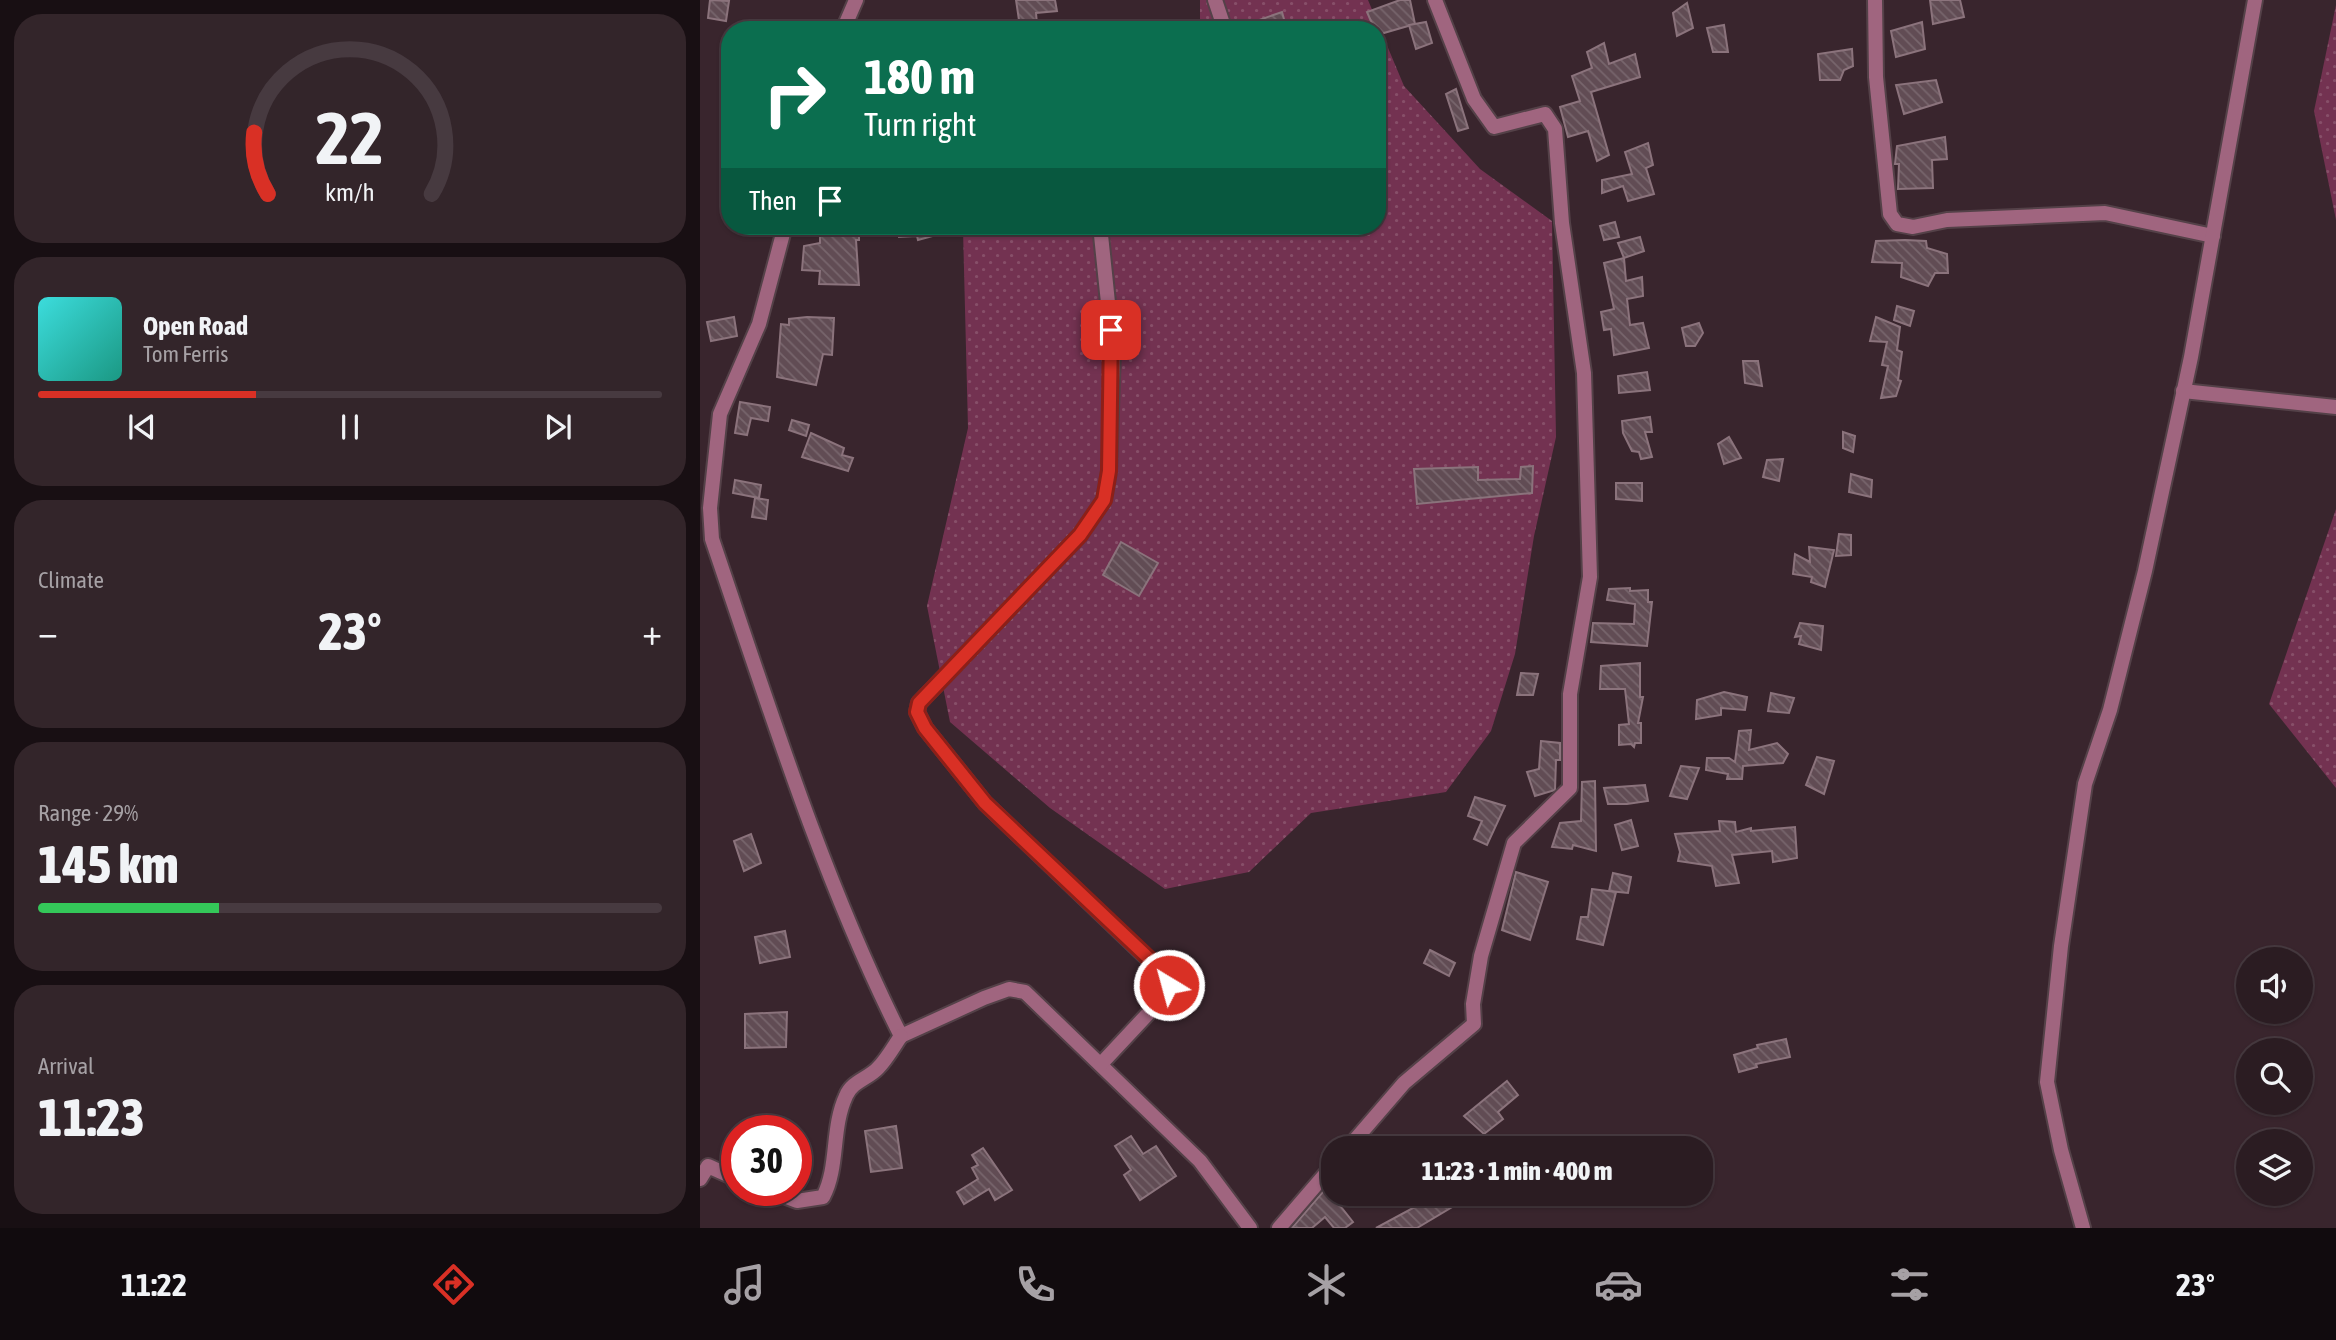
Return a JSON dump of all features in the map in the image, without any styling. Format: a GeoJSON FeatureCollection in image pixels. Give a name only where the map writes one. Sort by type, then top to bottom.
{"type":"FeatureCollection","features":[{"type":"Feature","properties":{"kind":"street"},"geometry":{"type":"LineString","coordinates":[[847,21],[856,0]]}},
{"type":"Feature","properties":{"kind":"street"},"geometry":{"type":"LineString","coordinates":[[1215,0],[1222,21]]}},
{"type":"Feature","properties":{"kind":"street"},"geometry":{"type":"LineString","coordinates":[[1358,1136],[1404,1083],[1474,1024],[1473,1003],[1481,956],[1514,843],[1570,788],[1570,694],[1590,578],[1584,373],[1562,223],[1555,129],[1545,114],[1494,127],[1474,99],[1435,0]]}},
{"type":"Feature","properties":{"kind":"street"},"geometry":{"type":"LineString","coordinates":[[1875,0],[1875,77],[1890,214],[1897,224],[1913,227],[1947,220],[1984,221],[2105,214],[2213,236]]}},
{"type":"Feature","properties":{"kind":"street"},"geometry":{"type":"LineString","coordinates":[[2083,1228],[2061,1150],[2047,1082],[2061,946],[2085,784],[2110,710],[2145,571],[2213,236],[2255,0]]}},
{"type":"Feature","properties":{"kind":"street"},"geometry":{"type":"LineString","coordinates":[[783,235],[759,324],[720,414],[706,523],[780,737],[872,978],[901,1037]]}},
{"type":"Feature","properties":{"kind":"street"},"geometry":{"type":"LineString","coordinates":[[1101,235],[1113,351],[1109,471],[1104,500],[1080,535],[919,703],[917,712],[925,728],[985,803],[1168,978],[1169,985],[1158,1003],[1101,1064]]}},
{"type":"Feature","properties":{"kind":"street"},"geometry":{"type":"LineString","coordinates":[[2183,391],[2336,407]]}},
{"type":"Feature","properties":{"kind":"street"},"geometry":{"type":"LineString","coordinates":[[812,1199],[823,1197],[828,1188],[837,1124],[846,1094],[854,1084],[878,1068],[901,1037],[1009,989],[1025,992],[1200,1161],[1250,1228]]}},
{"type":"Feature","properties":{"kind":"street"},"geometry":{"type":"LineString","coordinates":[[703,1169],[721,1174]]}},
{"type":"Feature","properties":{"kind":"street"},"geometry":{"type":"LineString","coordinates":[[1279,1228],[1321,1179]]}},
{"type":"Feature","properties":{"kind":"shaded area"},"geometry":{"type":"Polygon","coordinates":[[[1200,0],[1368,0],[1377,21],[1200,21],[1200,0]]]}},
{"type":"Feature","properties":{"kind":"shaded area"},"geometry":{"type":"Polygon","coordinates":[[[2336,5],[2336,220],[2314,111],[2336,5]]]}},
{"type":"Feature","properties":{"kind":"shaded area"},"geometry":{"type":"Polygon","coordinates":[[[1386,43],[1404,86],[1480,169],[1552,221],[1556,437],[1534,536],[1515,654],[1491,731],[1446,792],[1311,813],[1249,872],[1165,889],[1050,808],[950,722],[927,606],[968,428],[963,235],[1386,235],[1386,43]]]}},
{"type":"Feature","properties":{"kind":"shaded area"},"geometry":{"type":"Polygon","coordinates":[[[2336,509],[2336,788],[2269,704],[2336,509]]]}},
{"type":"Feature","properties":{"kind":"building"},"geometry":{"type":"Polygon","coordinates":[[[710,0],[729,1],[726,21],[708,18],[710,0]]]}},
{"type":"Feature","properties":{"kind":"building"},"geometry":{"type":"Polygon","coordinates":[[[1016,0],[1055,0],[1057,11],[1036,13],[1037,21],[1019,21],[1016,0]]]}},
{"type":"Feature","properties":{"kind":"building"},"geometry":{"type":"Polygon","coordinates":[[[1400,0],[1410,0],[1415,24],[1386,32],[1386,21],[1371,21],[1367,12],[1400,0]]]}},
{"type":"Feature","properties":{"kind":"building"},"geometry":{"type":"Polygon","coordinates":[[[1930,0],[1960,0],[1964,17],[1933,24],[1930,0]]]}},
{"type":"Feature","properties":{"kind":"building"},"geometry":{"type":"Polygon","coordinates":[[[1687,3],[1693,28],[1677,36],[1673,13],[1687,3]]]}},
{"type":"Feature","properties":{"kind":"building"},"geometry":{"type":"Polygon","coordinates":[[[1282,12],[1284,21],[1256,21],[1282,12]]]}},
{"type":"Feature","properties":{"kind":"building"},"geometry":{"type":"Polygon","coordinates":[[[1426,22],[1432,43],[1416,49],[1409,25],[1426,22]]]}},
{"type":"Feature","properties":{"kind":"building"},"geometry":{"type":"Polygon","coordinates":[[[1922,22],[1925,49],[1896,57],[1891,31],[1922,22]]]}},
{"type":"Feature","properties":{"kind":"building"},"geometry":{"type":"Polygon","coordinates":[[[1724,25],[1728,52],[1713,52],[1707,28],[1724,25]]]}},
{"type":"Feature","properties":{"kind":"building"},"geometry":{"type":"Polygon","coordinates":[[[1604,43],[1609,64],[1635,54],[1640,77],[1591,92],[1609,155],[1597,161],[1588,131],[1568,137],[1560,107],[1580,101],[1572,76],[1592,68],[1587,52],[1604,43]]]}},
{"type":"Feature","properties":{"kind":"building"},"geometry":{"type":"Polygon","coordinates":[[[1852,49],[1853,66],[1844,70],[1840,80],[1820,80],[1818,54],[1852,49]]]}},
{"type":"Feature","properties":{"kind":"building"},"geometry":{"type":"Polygon","coordinates":[[[1936,80],[1942,102],[1904,114],[1896,85],[1936,80]]]}},
{"type":"Feature","properties":{"kind":"building"},"geometry":{"type":"Polygon","coordinates":[[[1456,89],[1468,128],[1458,131],[1446,94],[1456,89]]]}},
{"type":"Feature","properties":{"kind":"building"},"geometry":{"type":"Polygon","coordinates":[[[1945,137],[1947,159],[1932,160],[1933,188],[1898,189],[1899,164],[1895,164],[1897,146],[1945,137]]]}},
{"type":"Feature","properties":{"kind":"building"},"geometry":{"type":"Polygon","coordinates":[[[1648,143],[1653,165],[1646,168],[1654,194],[1628,201],[1623,186],[1602,193],[1602,180],[1632,174],[1625,152],[1648,143]]]}},
{"type":"Feature","properties":{"kind":"building"},"geometry":{"type":"Polygon","coordinates":[[[1615,222],[1619,237],[1604,240],[1600,226],[1615,222]]]}},
{"type":"Feature","properties":{"kind":"building"},"geometry":{"type":"Polygon","coordinates":[[[820,235],[859,235],[859,240],[856,240],[859,285],[819,284],[820,271],[802,270],[804,246],[820,243],[820,235]]]}},
{"type":"Feature","properties":{"kind":"building"},"geometry":{"type":"Polygon","coordinates":[[[899,235],[936,235],[918,240],[917,236],[899,235]]]}},
{"type":"Feature","properties":{"kind":"building"},"geometry":{"type":"Polygon","coordinates":[[[1640,237],[1644,251],[1624,258],[1618,243],[1640,237]]]}},
{"type":"Feature","properties":{"kind":"building"},"geometry":{"type":"Polygon","coordinates":[[[1876,241],[1926,241],[1927,248],[1947,254],[1948,273],[1935,273],[1928,286],[1901,277],[1902,263],[1872,262],[1876,241]]]}},
{"type":"Feature","properties":{"kind":"building"},"geometry":{"type":"Polygon","coordinates":[[[1624,258],[1626,281],[1642,277],[1643,296],[1627,299],[1630,325],[1643,323],[1649,348],[1614,355],[1611,329],[1604,330],[1601,312],[1614,309],[1604,263],[1624,258]]]}},
{"type":"Feature","properties":{"kind":"building"},"geometry":{"type":"Polygon","coordinates":[[[1897,306],[1914,311],[1910,326],[1894,320],[1897,306]]]}},
{"type":"Feature","properties":{"kind":"building"},"geometry":{"type":"Polygon","coordinates":[[[734,317],[737,336],[711,341],[707,322],[734,317]]]}},
{"type":"Feature","properties":{"kind":"building"},"geometry":{"type":"Polygon","coordinates":[[[1876,317],[1900,327],[1897,350],[1902,352],[1898,380],[1901,381],[1896,396],[1881,398],[1888,366],[1882,365],[1887,342],[1870,341],[1876,317]]]}},
{"type":"Feature","properties":{"kind":"building"},"geometry":{"type":"Polygon","coordinates":[[[834,318],[832,355],[823,354],[816,385],[777,377],[781,324],[789,325],[789,319],[834,318]]]}},
{"type":"Feature","properties":{"kind":"building"},"geometry":{"type":"Polygon","coordinates":[[[1699,323],[1703,333],[1695,346],[1686,346],[1682,328],[1699,323]]]}},
{"type":"Feature","properties":{"kind":"building"},"geometry":{"type":"Polygon","coordinates":[[[1743,361],[1758,361],[1762,386],[1745,383],[1743,361]]]}},
{"type":"Feature","properties":{"kind":"building"},"geometry":{"type":"Polygon","coordinates":[[[1647,372],[1650,390],[1619,393],[1618,376],[1647,372]]]}},
{"type":"Feature","properties":{"kind":"building"},"geometry":{"type":"Polygon","coordinates":[[[740,402],[770,407],[768,421],[751,418],[747,435],[735,433],[740,402]]]}},
{"type":"Feature","properties":{"kind":"building"},"geometry":{"type":"Polygon","coordinates":[[[1650,417],[1652,432],[1645,432],[1652,457],[1641,459],[1639,452],[1632,451],[1623,433],[1622,421],[1650,417]]]}},
{"type":"Feature","properties":{"kind":"building"},"geometry":{"type":"Polygon","coordinates":[[[792,420],[809,425],[806,436],[789,430],[792,420]]]}},
{"type":"Feature","properties":{"kind":"building"},"geometry":{"type":"Polygon","coordinates":[[[1843,432],[1855,436],[1853,452],[1843,448],[1843,432]]]}},
{"type":"Feature","properties":{"kind":"building"},"geometry":{"type":"Polygon","coordinates":[[[811,433],[844,448],[842,455],[853,458],[848,471],[802,457],[811,433]]]}},
{"type":"Feature","properties":{"kind":"building"},"geometry":{"type":"Polygon","coordinates":[[[1729,437],[1741,458],[1724,464],[1718,444],[1729,437]]]}},
{"type":"Feature","properties":{"kind":"building"},"geometry":{"type":"Polygon","coordinates":[[[1783,459],[1779,481],[1763,477],[1767,460],[1783,459]]]}},
{"type":"Feature","properties":{"kind":"building"},"geometry":{"type":"Polygon","coordinates":[[[1533,466],[1532,493],[1417,504],[1414,469],[1478,467],[1478,480],[1520,479],[1521,467],[1533,466]]]}},
{"type":"Feature","properties":{"kind":"building"},"geometry":{"type":"Polygon","coordinates":[[[1851,474],[1872,480],[1871,497],[1849,492],[1851,474]]]}},
{"type":"Feature","properties":{"kind":"building"},"geometry":{"type":"Polygon","coordinates":[[[735,480],[761,485],[759,498],[733,493],[735,480]]]}},
{"type":"Feature","properties":{"kind":"building"},"geometry":{"type":"Polygon","coordinates":[[[1616,483],[1642,483],[1642,501],[1616,499],[1616,483]]]}},
{"type":"Feature","properties":{"kind":"building"},"geometry":{"type":"Polygon","coordinates":[[[755,498],[768,500],[766,519],[752,517],[755,498]]]}},
{"type":"Feature","properties":{"kind":"building"},"geometry":{"type":"Polygon","coordinates":[[[1839,534],[1851,535],[1851,555],[1836,556],[1839,534]]]}},
{"type":"Feature","properties":{"kind":"building"},"geometry":{"type":"Polygon","coordinates":[[[1121,542],[1158,563],[1139,596],[1103,575],[1121,542]]]}},
{"type":"Feature","properties":{"kind":"building"},"geometry":{"type":"Polygon","coordinates":[[[1809,547],[1834,550],[1825,587],[1811,582],[1812,577],[1793,574],[1795,554],[1810,562],[1809,547]]]}},
{"type":"Feature","properties":{"kind":"building"},"geometry":{"type":"Polygon","coordinates":[[[1630,588],[1630,591],[1648,590],[1648,602],[1652,602],[1647,646],[1591,642],[1593,623],[1634,624],[1635,604],[1607,600],[1609,589],[1630,588]]]}},
{"type":"Feature","properties":{"kind":"building"},"geometry":{"type":"Polygon","coordinates":[[[1800,623],[1823,626],[1821,650],[1799,644],[1801,636],[1795,637],[1800,623]]]}},
{"type":"Feature","properties":{"kind":"building"},"geometry":{"type":"Polygon","coordinates":[[[1640,663],[1640,697],[1643,697],[1638,723],[1641,723],[1641,743],[1635,743],[1634,747],[1631,744],[1619,745],[1619,725],[1629,724],[1625,689],[1600,689],[1601,666],[1640,663]]]}},
{"type":"Feature","properties":{"kind":"building"},"geometry":{"type":"Polygon","coordinates":[[[1521,673],[1538,674],[1533,695],[1517,695],[1521,673]]]}},
{"type":"Feature","properties":{"kind":"building"},"geometry":{"type":"Polygon","coordinates":[[[1724,692],[1747,697],[1745,710],[1721,708],[1721,715],[1696,719],[1697,700],[1724,692]]]}},
{"type":"Feature","properties":{"kind":"building"},"geometry":{"type":"Polygon","coordinates":[[[1771,693],[1794,698],[1789,713],[1768,711],[1771,693]]]}},
{"type":"Feature","properties":{"kind":"building"},"geometry":{"type":"Polygon","coordinates":[[[1751,730],[1749,750],[1777,743],[1788,754],[1783,763],[1743,766],[1742,779],[1727,779],[1728,774],[1706,770],[1707,758],[1729,758],[1735,762],[1739,731],[1751,730]]]}},
{"type":"Feature","properties":{"kind":"building"},"geometry":{"type":"Polygon","coordinates":[[[1541,741],[1560,743],[1560,760],[1556,760],[1555,790],[1535,796],[1527,772],[1539,769],[1541,741]]]}},
{"type":"Feature","properties":{"kind":"building"},"geometry":{"type":"Polygon","coordinates":[[[1817,757],[1834,761],[1824,794],[1806,785],[1817,757]]]}},
{"type":"Feature","properties":{"kind":"building"},"geometry":{"type":"Polygon","coordinates":[[[1681,766],[1699,768],[1687,799],[1670,796],[1681,766]]]}},
{"type":"Feature","properties":{"kind":"building"},"geometry":{"type":"Polygon","coordinates":[[[1595,781],[1596,851],[1573,845],[1572,849],[1552,847],[1560,823],[1581,821],[1582,782],[1595,781]]]}},
{"type":"Feature","properties":{"kind":"building"},"geometry":{"type":"Polygon","coordinates":[[[1645,785],[1648,801],[1608,804],[1604,788],[1645,785]]]}},
{"type":"Feature","properties":{"kind":"building"},"geometry":{"type":"Polygon","coordinates":[[[1475,797],[1505,806],[1487,845],[1474,839],[1482,821],[1468,816],[1475,797]]]}},
{"type":"Feature","properties":{"kind":"building"},"geometry":{"type":"Polygon","coordinates":[[[1631,820],[1638,846],[1622,850],[1615,825],[1631,820]]]}},
{"type":"Feature","properties":{"kind":"building"},"geometry":{"type":"Polygon","coordinates":[[[1719,821],[1735,822],[1736,832],[1751,828],[1751,831],[1795,827],[1797,858],[1773,862],[1772,851],[1732,855],[1739,883],[1716,886],[1712,866],[1678,861],[1680,852],[1675,834],[1720,831],[1719,821]]]}},
{"type":"Feature","properties":{"kind":"building"},"geometry":{"type":"Polygon","coordinates":[[[751,834],[761,863],[744,871],[734,841],[751,834]]]}},
{"type":"Feature","properties":{"kind":"building"},"geometry":{"type":"Polygon","coordinates":[[[1516,872],[1548,882],[1530,940],[1502,930],[1516,872]]]}},
{"type":"Feature","properties":{"kind":"building"},"geometry":{"type":"Polygon","coordinates":[[[1613,873],[1631,877],[1628,893],[1609,891],[1613,873]]]}},
{"type":"Feature","properties":{"kind":"building"},"geometry":{"type":"Polygon","coordinates":[[[1592,889],[1616,892],[1603,945],[1577,939],[1581,917],[1588,917],[1592,889]]]}},
{"type":"Feature","properties":{"kind":"building"},"geometry":{"type":"Polygon","coordinates":[[[785,931],[790,957],[760,963],[755,937],[785,931]]]}},
{"type":"Feature","properties":{"kind":"building"},"geometry":{"type":"Polygon","coordinates":[[[1430,950],[1455,963],[1449,976],[1424,963],[1430,950]]]}},
{"type":"Feature","properties":{"kind":"building"},"geometry":{"type":"Polygon","coordinates":[[[787,1012],[786,1047],[745,1048],[745,1014],[787,1012]]]}},
{"type":"Feature","properties":{"kind":"building"},"geometry":{"type":"Polygon","coordinates":[[[1786,1039],[1790,1057],[1756,1064],[1757,1067],[1739,1072],[1734,1055],[1758,1048],[1757,1045],[1786,1039]]]}},
{"type":"Feature","properties":{"kind":"building"},"geometry":{"type":"Polygon","coordinates":[[[1507,1081],[1518,1095],[1498,1112],[1503,1119],[1484,1134],[1464,1116],[1507,1081]]]}},
{"type":"Feature","properties":{"kind":"building"},"geometry":{"type":"Polygon","coordinates":[[[896,1126],[902,1168],[871,1172],[865,1131],[896,1126]]]}},
{"type":"Feature","properties":{"kind":"building"},"geometry":{"type":"Polygon","coordinates":[[[1131,1136],[1143,1154],[1156,1146],[1176,1176],[1140,1200],[1124,1175],[1131,1170],[1115,1146],[1131,1136]]]}},
{"type":"Feature","properties":{"kind":"building"},"geometry":{"type":"Polygon","coordinates":[[[983,1148],[1012,1190],[995,1200],[989,1189],[964,1204],[957,1192],[978,1179],[972,1168],[978,1165],[972,1155],[983,1148]]]}},
{"type":"Feature","properties":{"kind":"building"},"geometry":{"type":"Polygon","coordinates":[[[1321,1194],[1321,1206],[1340,1206],[1353,1222],[1345,1228],[1334,1228],[1325,1217],[1312,1228],[1292,1228],[1321,1194]]]}},
{"type":"Feature","properties":{"kind":"building"},"geometry":{"type":"Polygon","coordinates":[[[1417,1206],[1454,1206],[1417,1228],[1376,1228],[1417,1206]]]}},
{"type":"Feature","properties":{"kind":"route"},"geometry":{"type":"LineString","coordinates":[[1111,330],[1113,351],[1109,471],[1104,500],[1080,535],[919,703],[917,712],[925,728],[985,803],[1160,969],[1168,978],[1169,985]]}}]}
